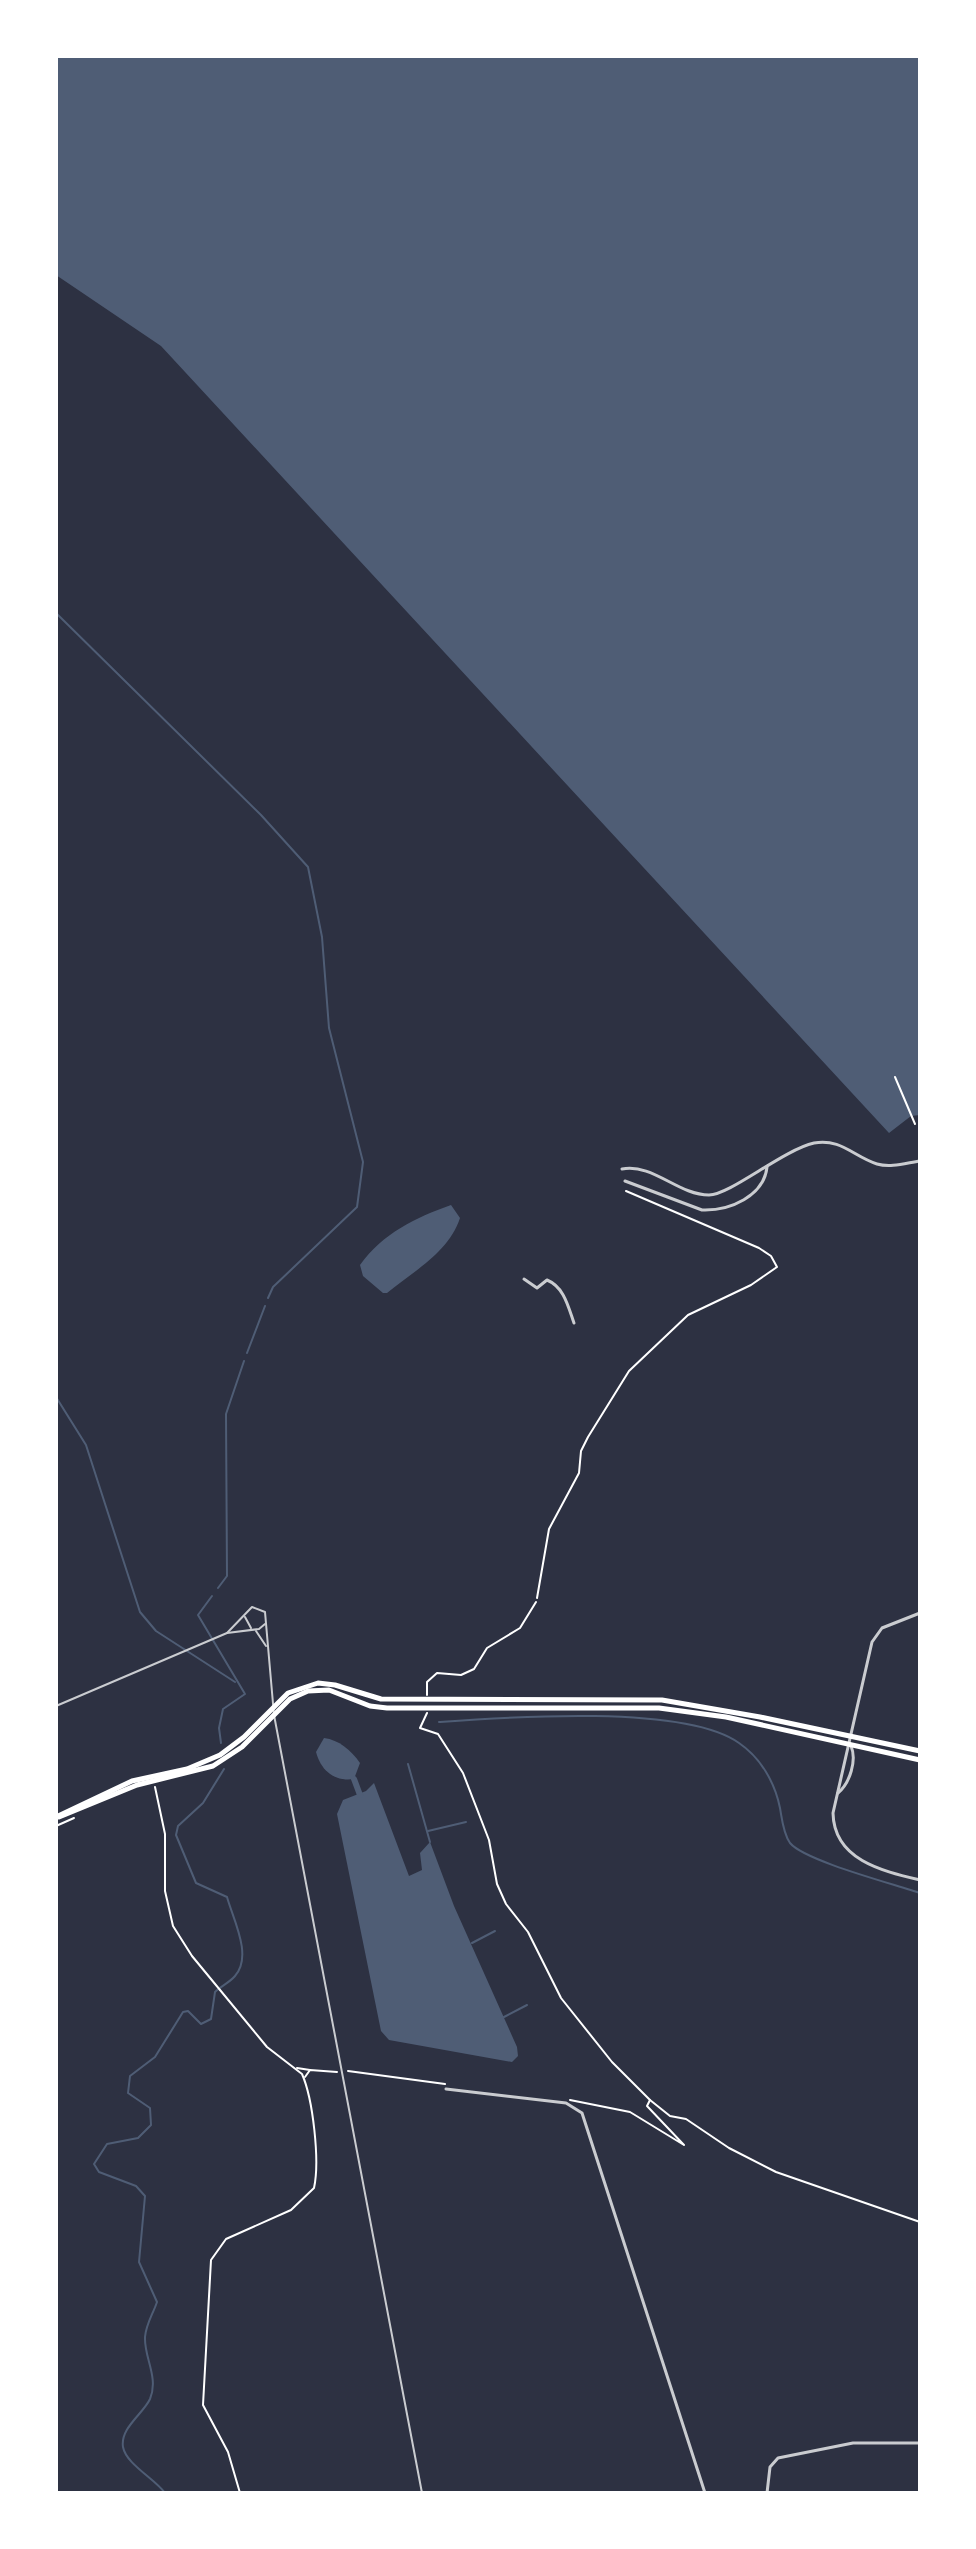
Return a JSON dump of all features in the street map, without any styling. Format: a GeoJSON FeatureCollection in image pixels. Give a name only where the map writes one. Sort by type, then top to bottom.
{"type":"FeatureCollection","features":[{"type":"Feature","properties":{"kind":"main road"},"geometry":{"type":"LineString","coordinates":[[56,1817],[67,1816],[137,1785],[195,1769],[232,1751],[295,1688],[318,1683],[338,1685],[361,1696],[381,1699],[662,1700],[920,1751]]}},
{"type":"Feature","properties":{"kind":"main road"},"geometry":{"type":"LineString","coordinates":[[271,1713],[298,1694],[323,1689],[383,1708],[583,1706],[693,1712],[920,1760]]}},
{"type":"Feature","properties":{"kind":"street"},"geometry":{"type":"LineString","coordinates":[[622,1169],[639,1168],[707,1195],[716,1194],[794,1149],[820,1142],[840,1145],[878,1164],[920,1161]]}},
{"type":"Feature","properties":{"kind":"street"},"geometry":{"type":"LineString","coordinates":[[625,1181],[702,1210],[713,1210],[750,1196],[765,1180],[767,1166]]}},
{"type":"Feature","properties":{"kind":"street"},"geometry":{"type":"LineString","coordinates":[[524,1279],[537,1288],[547,1280],[553,1282],[562,1291],[574,1323]]}},
{"type":"Feature","properties":{"kind":"street"},"geometry":{"type":"LineString","coordinates":[[838,1793],[844,1789],[855,1755],[852,1737],[872,1642],[882,1628],[920,1613]]}},
{"type":"Feature","properties":{"kind":"street"},"geometry":{"type":"LineString","coordinates":[[851,1745],[845,1753],[833,1819],[841,1842],[850,1853],[872,1867],[920,1880]]}},
{"type":"Feature","properties":{"kind":"street"},"geometry":{"type":"LineString","coordinates":[[446,2087],[566,2103],[582,2113],[705,2493]]}},
{"type":"Feature","properties":{"kind":"street"},"geometry":{"type":"LineString","coordinates":[[767,2493],[770,2467],[778,2458],[853,2443],[920,2443]]}},
{"type":"Feature","properties":{"kind":"lane"},"geometry":{"type":"LineString","coordinates":[[227,1633],[252,1607],[261,1608],[266,1614],[271,1713],[422,2493]]}},
{"type":"Feature","properties":{"kind":"lane"},"geometry":{"type":"LineString","coordinates":[[246,1613],[246,1623],[266,1647]]}},
{"type":"Feature","properties":{"kind":"lane"},"geometry":{"type":"LineString","coordinates":[[56,1706],[227,1633],[253,1629],[266,1623]]}},
{"type":"Feature","properties":{"kind":"path"},"geometry":{"type":"LineString","coordinates":[[895,1077],[915,1124]]}},
{"type":"Feature","properties":{"kind":"path"},"geometry":{"type":"LineString","coordinates":[[427,1691],[427,1682],[437,1673],[461,1675],[474,1669],[487,1648],[520,1628],[537,1600],[549,1529],[579,1473],[581,1451],[629,1371],[688,1315],[751,1285],[777,1267],[771,1256],[759,1248],[626,1191]]}},
{"type":"Feature","properties":{"kind":"path"},"geometry":{"type":"LineString","coordinates":[[417,1713],[427,1713],[420,1728],[438,1734],[463,1773],[489,1840],[497,1884],[506,1904],[528,1932],[561,1998],[577,2022],[650,2100],[670,2116],[686,2119],[729,2148],[776,2172],[920,2222]]}},
{"type":"Feature","properties":{"kind":"path"},"geometry":{"type":"LineString","coordinates":[[148,1786],[162,1783]]}},
{"type":"Feature","properties":{"kind":"path"},"geometry":{"type":"LineString","coordinates":[[154,1785],[166,1843],[165,1891],[169,1915],[182,1941],[210,1978],[267,2047],[296,2068],[304,2079],[316,2166],[314,2188],[291,2210],[226,2239],[211,2260],[202,2397],[205,2412],[228,2452],[240,2493]]}},
{"type":"Feature","properties":{"kind":"path"},"geometry":{"type":"LineString","coordinates":[[56,1826],[83,1814]]}},
{"type":"Feature","properties":{"kind":"path"},"geometry":{"type":"LineString","coordinates":[[296,2068],[336,2072]]}},
{"type":"Feature","properties":{"kind":"path"},"geometry":{"type":"LineString","coordinates":[[304,2079],[310,2070]]}},
{"type":"Feature","properties":{"kind":"path"},"geometry":{"type":"LineString","coordinates":[[347,2071],[446,2087]]}},
{"type":"Feature","properties":{"kind":"path"},"geometry":{"type":"LineString","coordinates":[[567,2100],[619,2108],[684,2145],[647,2106],[650,2100]]}},
{"type":"Feature","properties":{"kind":"water"},"geometry":{"type":"Polygon","coordinates":[[[56,56],[920,56],[920,1115],[911,1116],[889,1133],[161,346],[56,275],[56,56]]]}},
{"type":"Feature","properties":{"kind":"water"},"geometry":{"type":"Polygon","coordinates":[[[451,1205],[460,1218],[455,1230],[439,1251],[419,1269],[387,1293],[363,1276],[360,1265],[389,1235],[412,1221],[451,1205]]]}},
{"type":"Feature","properties":{"kind":"water"},"geometry":{"type":"Polygon","coordinates":[[[324,1738],[344,1746],[360,1763],[354,1779],[335,1777],[321,1765],[316,1752],[324,1738]]]}},
{"type":"Feature","properties":{"kind":"water"},"geometry":{"type":"Polygon","coordinates":[[[374,1783],[409,1876],[422,1870],[420,1853],[430,1842],[454,1906],[517,2047],[518,2056],[512,2062],[389,2040],[381,2031],[337,1814],[343,1800],[366,1791],[374,1783]]]}},
{"type":"Feature","properties":{"kind":"waterway"},"geometry":{"type":"LineString","coordinates":[[56,613],[261,815],[308,867],[322,937],[329,1028],[363,1162],[357,1207],[273,1287],[268,1298]]}},
{"type":"Feature","properties":{"kind":"waterway"},"geometry":{"type":"LineString","coordinates":[[247,1353],[265,1306]]}},
{"type":"Feature","properties":{"kind":"waterway"},"geometry":{"type":"LineString","coordinates":[[218,1588],[227,1576],[226,1414],[244,1361]]}},
{"type":"Feature","properties":{"kind":"waterway"},"geometry":{"type":"LineString","coordinates":[[56,1397],[86,1445],[140,1612],[156,1631],[235,1682]]}},
{"type":"Feature","properties":{"kind":"waterway"},"geometry":{"type":"LineString","coordinates":[[212,1596],[198,1615],[245,1694],[223,1709],[219,1728],[221,1743]]}},
{"type":"Feature","properties":{"kind":"waterway"},"geometry":{"type":"LineString","coordinates":[[439,1722],[594,1716],[679,1723],[713,1731],[747,1749],[766,1772],[775,1789],[790,1843],[831,1864],[920,1893]]}},
{"type":"Feature","properties":{"kind":"waterway"},"geometry":{"type":"LineString","coordinates":[[408,1764],[430,1842]]}},
{"type":"Feature","properties":{"kind":"waterway"},"geometry":{"type":"LineString","coordinates":[[165,2493],[129,2459],[123,2447],[125,2434],[150,2399],[153,2383],[145,2337],[157,2302],[139,2262],[145,2196],[136,2186],[99,2172],[94,2164],[107,2144],[138,2138],[151,2125],[150,2108],[128,2093],[130,2076],[155,2057],[183,2012],[188,2011],[201,2024],[211,2019],[215,1992],[240,1968],[240,1937],[227,1897],[196,1883],[176,1835],[178,1826],[203,1803],[224,1769]]}},
{"type":"Feature","properties":{"kind":"waterway"},"geometry":{"type":"LineString","coordinates":[[354,1779],[360,1795]]}},
{"type":"Feature","properties":{"kind":"waterway"},"geometry":{"type":"LineString","coordinates":[[428,1831],[466,1822]]}},
{"type":"Feature","properties":{"kind":"waterway"},"geometry":{"type":"LineString","coordinates":[[472,1943],[495,1931]]}},
{"type":"Feature","properties":{"kind":"waterway"},"geometry":{"type":"LineString","coordinates":[[504,2017],[527,2005]]}}]}
